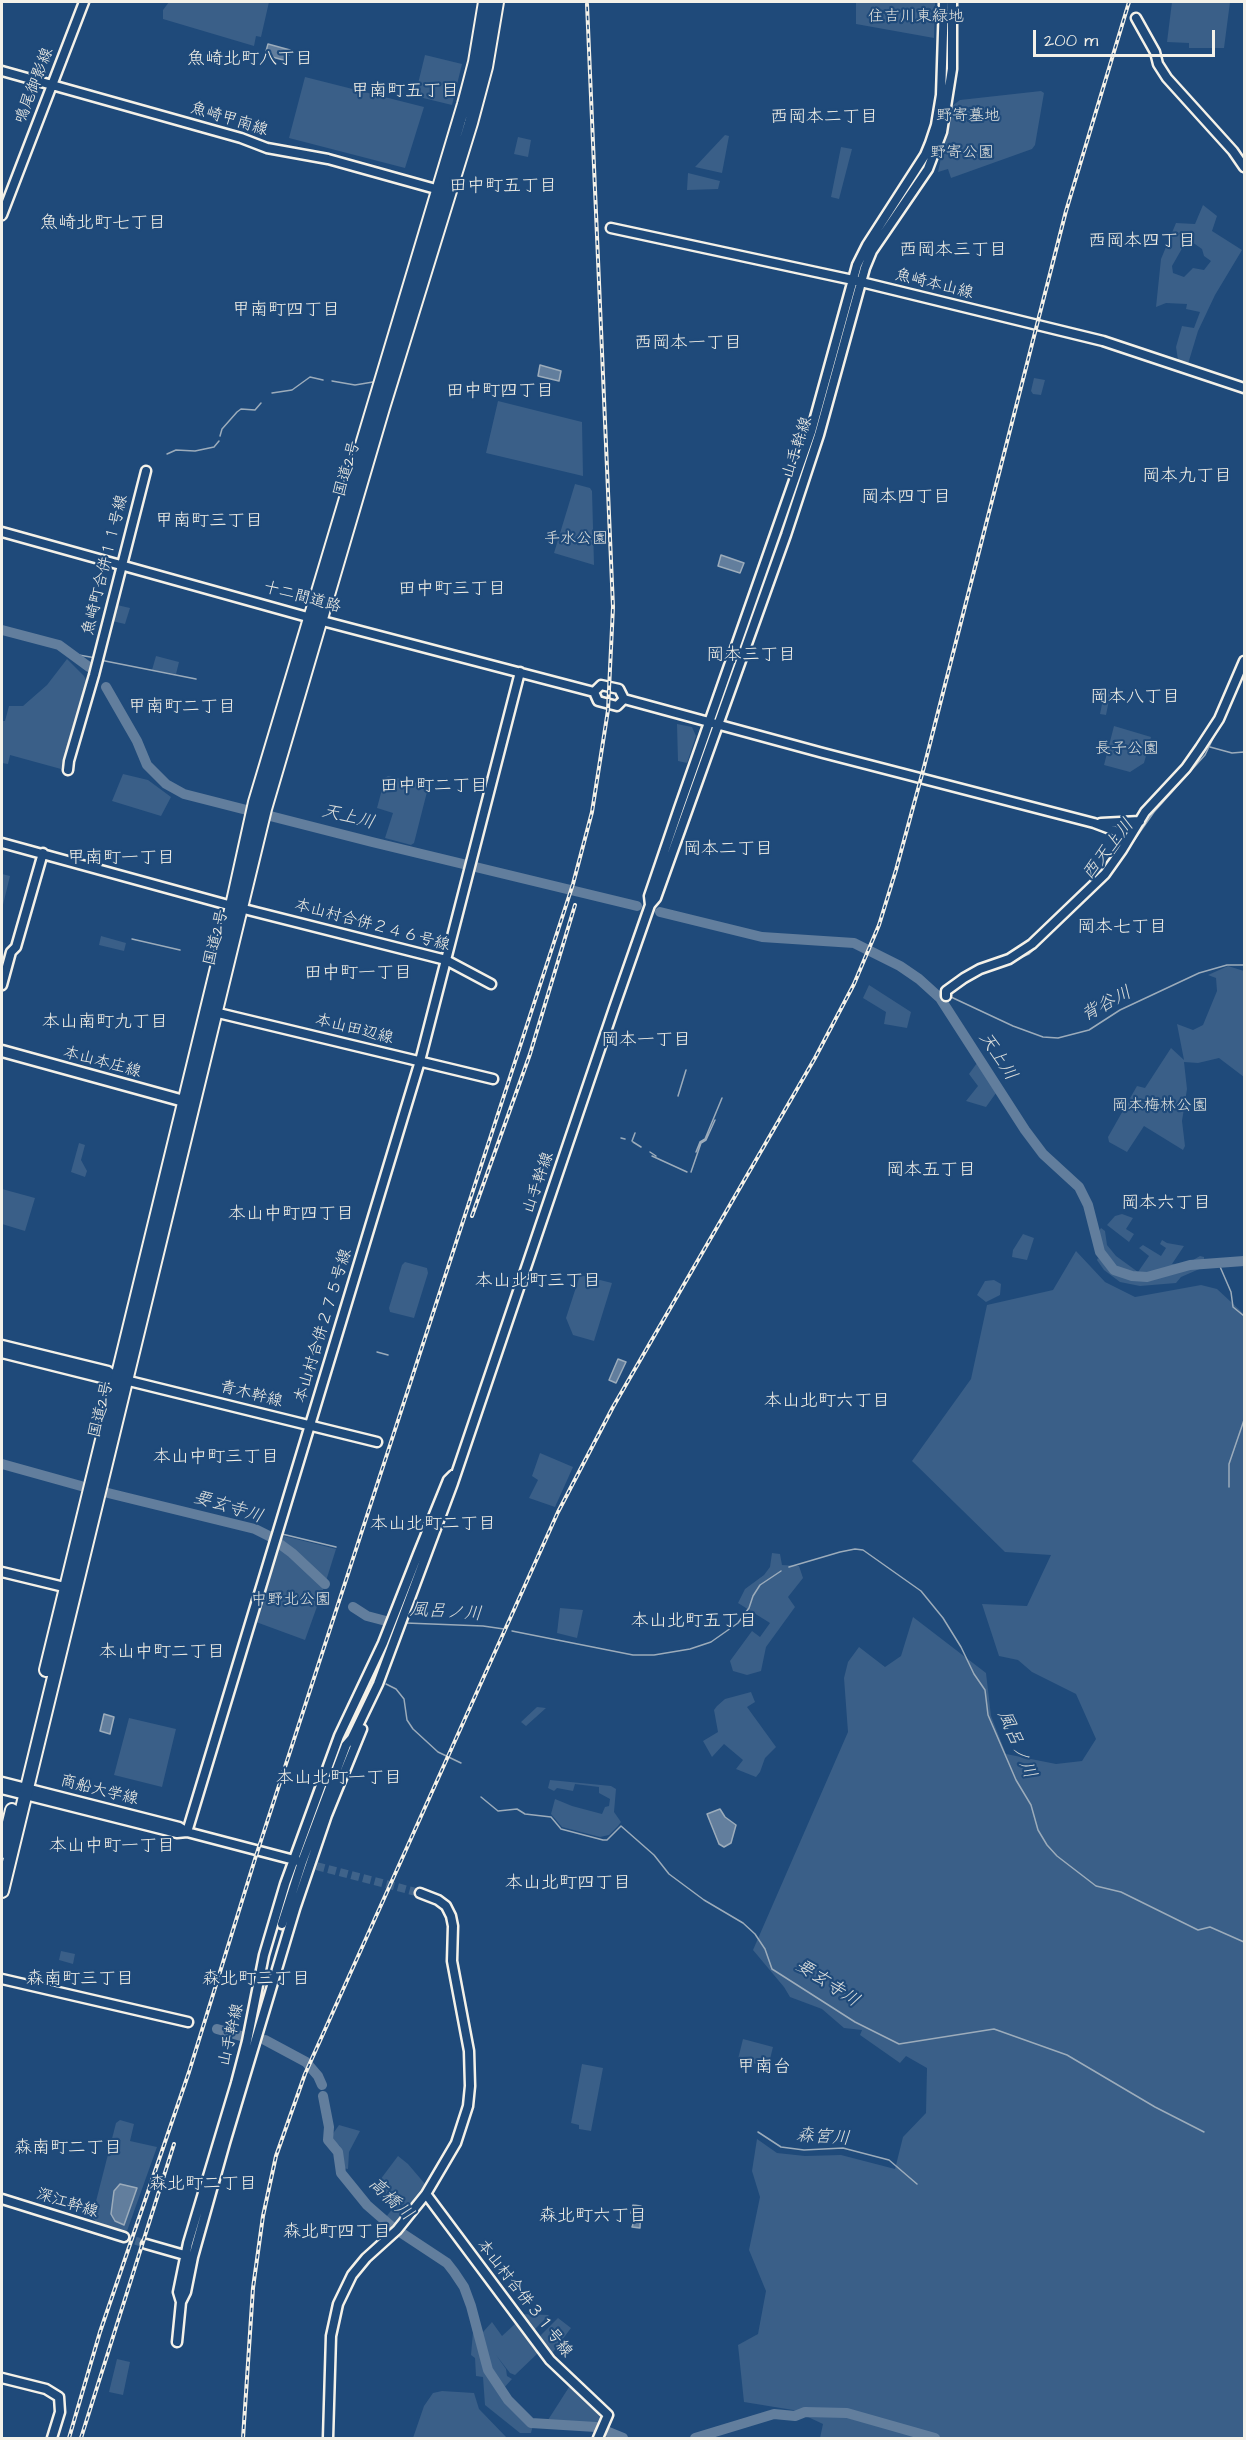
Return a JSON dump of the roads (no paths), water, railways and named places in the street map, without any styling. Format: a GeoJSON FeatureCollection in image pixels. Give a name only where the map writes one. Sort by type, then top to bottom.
{"type":"FeatureCollection","features":[{"type":"Feature","properties":{"kind":"highway","name":"国道2号"},"geometry":{"type":"LineString","coordinates":[[444,191],[475,62],[485,2]]}},
{"type":"Feature","properties":{"kind":"highway","name":"国道2号"},"geometry":{"type":"LineString","coordinates":[[2,1852],[21,1790],[259,811],[444,191],[486,67],[497,2]]}},
{"type":"Feature","properties":{"kind":"highway","name":"国道2号"},"geometry":{"type":"LineString","coordinates":[[2,1891],[64,1587],[121,1379]]}},
{"type":"Feature","properties":{"kind":"main road","name":"本山本庄線"},"geometry":{"type":"LineString","coordinates":[[2,1051],[189,1103]]}},
{"type":"Feature","properties":{"kind":"street","name":"鳴尾御影線"},"geometry":{"type":"LineString","coordinates":[[2,215],[84,2]]}},
{"type":"Feature","properties":{"kind":"street","name":"山手幹線"},"geometry":{"type":"LineString","coordinates":[[177,2342],[181,2302],[186,2292],[189,2256],[242,2062],[264,1955],[339,1736],[396,1622],[456,1471],[650,905],[656,898],[713,723],[779,555],[819,435],[867,245],[926,155],[936,125],[941,95],[944,2]]}},
{"type":"Feature","properties":{"kind":"street","name":"山手幹線"},"geometry":{"type":"LineString","coordinates":[[857,281],[872,251],[928,169],[942,132],[952,69],[952,2]]}},
{"type":"Feature","properties":{"kind":"street"},"geometry":{"type":"LineString","coordinates":[[1136,18],[1163,71],[1245,167]]}},
{"type":"Feature","properties":{"kind":"street","name":"魚崎甲南線"},"geometry":{"type":"LineString","coordinates":[[2,71],[242,138],[267,148],[328,159],[444,191]]}},
{"type":"Feature","properties":{"kind":"street","name":"魚崎本山線"},"geometry":{"type":"LineString","coordinates":[[611,228],[857,281],[1103,341],[1245,388]]}},
{"type":"Feature","properties":{"kind":"street","name":"魚崎町合併１１号線"},"geometry":{"type":"LineString","coordinates":[[68,770],[146,471]]}},
{"type":"Feature","properties":{"kind":"street","name":"十二間道路"},"geometry":{"type":"LineString","coordinates":[[2,532],[316,619],[594,692]]}},
{"type":"Feature","properties":{"kind":"street"},"geometry":{"type":"LineString","coordinates":[[946,996],[946,991],[964,978],[980,969],[1009,959],[1032,944],[1105,874],[1145,812],[1186,768],[1200,748],[1219,719],[1245,661]]}},
{"type":"Feature","properties":{"kind":"street","name":"本山村合併２７５号線"},"geometry":{"type":"LineString","coordinates":[[187,1832],[420,1062],[520,672]]}},
{"type":"Feature","properties":{"kind":"street","name":"十二間道路"},"geometry":{"type":"LineString","coordinates":[[594,692],[601,685],[619,689],[624,699],[1094,823]]}},
{"type":"Feature","properties":{"kind":"street","name":"十二間道路"},"geometry":{"type":"LineString","coordinates":[[594,692],[598,701],[617,706],[624,699]]}},
{"type":"Feature","properties":{"kind":"street"},"geometry":{"type":"LineString","coordinates":[[1094,823],[1138,824]]}},
{"type":"Feature","properties":{"kind":"street"},"geometry":{"type":"LineString","coordinates":[[1094,823],[1118,832],[1125,845]]}},
{"type":"Feature","properties":{"kind":"street"},"geometry":{"type":"LineString","coordinates":[[1118,832],[1138,824]]}},
{"type":"Feature","properties":{"kind":"street","name":"本山村合併２４６号線"},"geometry":{"type":"LineString","coordinates":[[2,843],[446,960],[491,984]]}},
{"type":"Feature","properties":{"kind":"street"},"geometry":{"type":"LineString","coordinates":[[2,985],[43,853]]}},
{"type":"Feature","properties":{"kind":"street","name":"本山田辺線"},"geometry":{"type":"LineString","coordinates":[[212,1011],[493,1079]]}},
{"type":"Feature","properties":{"kind":"street","name":"青木幹線"},"geometry":{"type":"LineString","coordinates":[[2,1345],[108,1371],[121,1379]]}},
{"type":"Feature","properties":{"kind":"street","name":"青木幹線"},"geometry":{"type":"LineString","coordinates":[[2,1353],[106,1379],[121,1379],[377,1442]]}},
{"type":"Feature","properties":{"kind":"street"},"geometry":{"type":"LineString","coordinates":[[2,1572],[64,1587]]}},
{"type":"Feature","properties":{"kind":"street","name":"山手幹線"},"geometry":{"type":"LineString","coordinates":[[189,2256],[309,1864],[378,1684],[396,1622]]}},
{"type":"Feature","properties":{"kind":"street","name":"山手幹線"},"geometry":{"type":"LineString","coordinates":[[346,1745],[345,1735],[367,1679]]}},
{"type":"Feature","properties":{"kind":"street","name":"山手幹線"},"geometry":{"type":"LineString","coordinates":[[282,1924],[298,1861],[346,1745],[352,1738],[378,1684]]}},
{"type":"Feature","properties":{"kind":"street","name":"商船大学線"},"geometry":{"type":"LineString","coordinates":[[2,1782],[21,1790],[178,1827],[187,1832],[298,1861]]}},
{"type":"Feature","properties":{"kind":"street","name":"商船大学線"},"geometry":{"type":"LineString","coordinates":[[2,1789],[21,1790]]}},
{"type":"Feature","properties":{"kind":"street"},"geometry":{"type":"LineString","coordinates":[[327,2439],[332,2321],[352,2275],[371,2252],[395,2232],[426,2194],[456,2143],[468,2106],[470,2086],[467,2037],[452,1961],[453,1926],[448,1911],[438,1899],[420,1893]]}},
{"type":"Feature","properties":{"kind":"street"},"geometry":{"type":"LineString","coordinates":[[2,1978],[188,2022]]}},
{"type":"Feature","properties":{"kind":"street","name":"本山村合併３１号線"},"geometry":{"type":"LineString","coordinates":[[426,2194],[550,2361],[607,2417],[598,2438]]}},
{"type":"Feature","properties":{"kind":"street","name":"深江幹線"},"geometry":{"type":"LineString","coordinates":[[2,2199],[124,2237]]}},
{"type":"Feature","properties":{"kind":"street"},"geometry":{"type":"LineString","coordinates":[[146,2244],[189,2256]]}},
{"type":"Feature","properties":{"kind":"street"},"geometry":{"type":"LineString","coordinates":[[2,2378],[46,2389],[59,2397],[60,2412],[52,2439]]}},
{"type":"Feature","properties":{"kind":"waterway"},"geometry":{"type":"LineString","coordinates":[[272,393],[292,390],[310,377],[323,380]]}},
{"type":"Feature","properties":{"kind":"waterway"},"geometry":{"type":"LineString","coordinates":[[332,381],[355,385],[373,382]]}},
{"type":"Feature","properties":{"kind":"waterway"},"geometry":{"type":"LineString","coordinates":[[220,436],[222,429],[237,412],[241,409],[255,410],[261,403]]}},
{"type":"Feature","properties":{"kind":"waterway"},"geometry":{"type":"LineString","coordinates":[[167,454],[176,450],[195,451],[214,447],[219,441]]}},
{"type":"Feature","properties":{"kind":"waterway","name":"天上川"},"geometry":{"type":"LineString","coordinates":[[2,630],[59,645],[89,667]]}},
{"type":"Feature","properties":{"kind":"waterway"},"geometry":{"type":"LineString","coordinates":[[73,654],[96,658]]}},
{"type":"Feature","properties":{"kind":"waterway"},"geometry":{"type":"LineString","coordinates":[[100,660],[196,679]]}},
{"type":"Feature","properties":{"kind":"waterway","name":"西天上川"},"geometry":{"type":"LineString","coordinates":[[1116,866],[1154,812],[1205,755],[1244,674]]}},
{"type":"Feature","properties":{"kind":"waterway","name":"天上川"},"geometry":{"type":"LineString","coordinates":[[106,687],[137,741],[147,765],[166,784],[184,794],[637,906]]}},
{"type":"Feature","properties":{"kind":"waterway"},"geometry":{"type":"LineString","coordinates":[[1210,747],[1232,753],[1244,752]]}},
{"type":"Feature","properties":{"kind":"waterway","name":"西天上川"},"geometry":{"type":"LineString","coordinates":[[950,994],[977,976],[1029,954],[1086,898]]}},
{"type":"Feature","properties":{"kind":"waterway","name":"天上川"},"geometry":{"type":"LineString","coordinates":[[660,912],[762,937],[854,943],[900,966],[940,998],[1025,1130],[1043,1154],[1079,1187],[1088,1205],[1100,1252],[1114,1270],[1132,1276],[1147,1277],[1190,1265],[1244,1261]]}},
{"type":"Feature","properties":{"kind":"waterway"},"geometry":{"type":"LineString","coordinates":[[132,939],[180,950]]}},
{"type":"Feature","properties":{"kind":"waterway","name":"背谷川"},"geometry":{"type":"LineString","coordinates":[[951,997],[1013,1026],[1043,1037],[1058,1038],[1089,1030],[1120,1010],[1199,973],[1227,965],[1244,965]]}},
{"type":"Feature","properties":{"kind":"waterway","name":"背谷川"},"geometry":{"type":"LineString","coordinates":[[936,994],[941,995]]}},
{"type":"Feature","properties":{"kind":"waterway"},"geometry":{"type":"LineString","coordinates":[[678,1096],[686,1070]]}},
{"type":"Feature","properties":{"kind":"waterway"},"geometry":{"type":"LineString","coordinates":[[696,1152],[700,1142],[705,1139],[722,1098]]}},
{"type":"Feature","properties":{"kind":"waterway"},"geometry":{"type":"LineString","coordinates":[[691,1172],[701,1143],[706,1140],[715,1120]]}},
{"type":"Feature","properties":{"kind":"waterway"},"geometry":{"type":"LineString","coordinates":[[632,1141],[635,1133]]}},
{"type":"Feature","properties":{"kind":"waterway"},"geometry":{"type":"LineString","coordinates":[[621,1138],[625,1139]]}},
{"type":"Feature","properties":{"kind":"waterway"},"geometry":{"type":"LineString","coordinates":[[633,1142],[641,1147]]}},
{"type":"Feature","properties":{"kind":"waterway"},"geometry":{"type":"LineString","coordinates":[[650,1152],[656,1156]]}},
{"type":"Feature","properties":{"kind":"waterway"},"geometry":{"type":"LineString","coordinates":[[652,1156],[687,1172]]}},
{"type":"Feature","properties":{"kind":"waterway"},"geometry":{"type":"LineString","coordinates":[[1218,1262],[1231,1292],[1233,1307],[1244,1316]]}},
{"type":"Feature","properties":{"kind":"waterway"},"geometry":{"type":"LineString","coordinates":[[377,1352],[388,1355]]}},
{"type":"Feature","properties":{"kind":"waterway"},"geometry":{"type":"LineString","coordinates":[[1229,1487],[1229,1464],[1244,1420]]}},
{"type":"Feature","properties":{"kind":"waterway","name":"要玄寺川"},"geometry":{"type":"LineString","coordinates":[[2,1464],[81,1486]]}},
{"type":"Feature","properties":{"kind":"waterway","name":"要玄寺川"},"geometry":{"type":"LineString","coordinates":[[108,1493],[255,1529],[292,1553],[325,1584]]}},
{"type":"Feature","properties":{"kind":"waterway"},"geometry":{"type":"LineString","coordinates":[[282,1534],[336,1547]]}},
{"type":"Feature","properties":{"kind":"waterway","name":"風呂ノ川"},"geometry":{"type":"LineString","coordinates":[[789,1567],[840,1552],[863,1550],[921,1591],[943,1618],[985,1690],[988,1715],[1016,1780],[1031,1805],[1038,1830],[1057,1856],[1096,1886],[1121,1892],[1198,1930],[1210,1927],[1244,1942]]}},
{"type":"Feature","properties":{"kind":"waterway","name":"風呂ノ川"},"geometry":{"type":"LineString","coordinates":[[512,1631],[633,1655],[654,1655],[690,1649],[711,1642],[738,1623],[749,1608],[760,1585],[781,1571]]}},
{"type":"Feature","properties":{"kind":"waterway","name":"要玄寺川"},"geometry":{"type":"LineString","coordinates":[[353,1607],[367,1616],[386,1621]]}},
{"type":"Feature","properties":{"kind":"waterway","name":"風呂ノ川"},"geometry":{"type":"LineString","coordinates":[[406,1623],[504,1629]]}},
{"type":"Feature","properties":{"kind":"waterway"},"geometry":{"type":"LineString","coordinates":[[386,1684],[396,1689],[404,1699],[407,1720],[413,1729],[438,1752],[461,1763]]}},
{"type":"Feature","properties":{"kind":"waterway","name":"要玄寺川"},"geometry":{"type":"LineString","coordinates":[[481,1797],[498,1811],[517,1809],[525,1814],[551,1817],[561,1829],[603,1840],[607,1840],[621,1826],[654,1855],[669,1874],[704,1900],[743,1923],[755,1934],[765,1949],[772,1969],[855,2022],[899,2044],[994,2029],[1067,2055],[1155,2107],[1204,2132]]}},
{"type":"Feature","properties":{"kind":"waterway","name":"高橋川"},"geometry":{"type":"LineString","coordinates":[[217,2029],[241,2036]]}},
{"type":"Feature","properties":{"kind":"waterway","name":"高橋川"},"geometry":{"type":"LineString","coordinates":[[265,2040],[306,2062],[318,2076],[322,2085]]}},
{"type":"Feature","properties":{"kind":"waterway"},"geometry":{"type":"LineString","coordinates":[[323,2096],[329,2127],[328,2140],[338,2152],[341,2173],[367,2205],[391,2226],[447,2263],[454,2272],[464,2287],[471,2306],[488,2370],[508,2400],[531,2423],[596,2427],[623,2438]]}},
{"type":"Feature","properties":{"kind":"waterway","name":"森宮川"},"geometry":{"type":"LineString","coordinates":[[758,2132],[781,2147],[804,2150],[843,2148],[889,2160],[917,2184]]}},
{"type":"Feature","properties":{"kind":"waterway"},"geometry":{"type":"LineString","coordinates":[[695,2438],[774,2414],[795,2416],[805,2412],[847,2413],[935,2438]]}},
{"type":"Feature","properties":{"kind":"tunnel"},"geometry":{"type":"LineString","coordinates":[[305,1863],[420,1893]]}},
{"type":"Feature","properties":{"kind":"tunnel"},"geometry":{"type":"LineString","coordinates":[[124,2237],[146,2244]]}},
{"type":"Feature","properties":{"kind":"railway"},"geometry":{"type":"LineString","coordinates":[[243,2438],[253,2288],[263,2216],[276,2156],[305,2074],[558,1512],[613,1407],[815,1058],[854,984],[879,925],[924,767],[1066,211],[1129,2]]}},
{"type":"Feature","properties":{"kind":"railway"},"geometry":{"type":"LineString","coordinates":[[69,2438],[100,2332],[189,2072],[255,1859],[573,884],[592,812],[608,710],[613,607],[587,4]]}},
{"type":"Feature","properties":{"kind":"railway"},"geometry":{"type":"LineString","coordinates":[[472,1216],[530,1054],[575,905]]}},
{"type":"Feature","properties":{"kind":"railway"},"geometry":{"type":"LineString","coordinates":[[81,2438],[174,2144]]}},
{"type":"Feature","properties":{"kind":"district","name":"魚崎北町八丁目"},"geometry":{"type":"Point","coordinates":[250,60]}},
{"type":"Feature","properties":{"kind":"district","name":"甲南町五丁目"},"geometry":{"type":"Point","coordinates":[405,92]}},
{"type":"Feature","properties":{"kind":"district","name":"西岡本二丁目"},"geometry":{"type":"Point","coordinates":[824,118]}},
{"type":"Feature","properties":{"kind":"district","name":"田中町五丁目"},"geometry":{"type":"Point","coordinates":[503,187]}},
{"type":"Feature","properties":{"kind":"district","name":"魚崎北町七丁目"},"geometry":{"type":"Point","coordinates":[103,224]}},
{"type":"Feature","properties":{"kind":"district","name":"西岡本四丁目"},"geometry":{"type":"Point","coordinates":[1142,242]}},
{"type":"Feature","properties":{"kind":"district","name":"西岡本三丁目"},"geometry":{"type":"Point","coordinates":[953,251]}},
{"type":"Feature","properties":{"kind":"district","name":"甲南町四丁目"},"geometry":{"type":"Point","coordinates":[286,311]}},
{"type":"Feature","properties":{"kind":"district","name":"西岡本一丁目"},"geometry":{"type":"Point","coordinates":[688,344]}},
{"type":"Feature","properties":{"kind":"district","name":"田中町四丁目"},"geometry":{"type":"Point","coordinates":[500,392]}},
{"type":"Feature","properties":{"kind":"district","name":"岡本九丁目"},"geometry":{"type":"Point","coordinates":[1187,477]}},
{"type":"Feature","properties":{"kind":"district","name":"岡本四丁目"},"geometry":{"type":"Point","coordinates":[906,498]}},
{"type":"Feature","properties":{"kind":"district","name":"甲南町三丁目"},"geometry":{"type":"Point","coordinates":[209,522]}},
{"type":"Feature","properties":{"kind":"district","name":"田中町三丁目"},"geometry":{"type":"Point","coordinates":[452,590]}},
{"type":"Feature","properties":{"kind":"district","name":"岡本三丁目"},"geometry":{"type":"Point","coordinates":[751,656]}},
{"type":"Feature","properties":{"kind":"district","name":"岡本八丁目"},"geometry":{"type":"Point","coordinates":[1135,698]}},
{"type":"Feature","properties":{"kind":"district","name":"甲南町二丁目"},"geometry":{"type":"Point","coordinates":[182,708]}},
{"type":"Feature","properties":{"kind":"district","name":"田中町二丁目"},"geometry":{"type":"Point","coordinates":[434,787]}},
{"type":"Feature","properties":{"kind":"district","name":"岡本二丁目"},"geometry":{"type":"Point","coordinates":[728,850]}},
{"type":"Feature","properties":{"kind":"district","name":"甲南町一丁目"},"geometry":{"type":"Point","coordinates":[121,859]}},
{"type":"Feature","properties":{"kind":"district","name":"岡本七丁目"},"geometry":{"type":"Point","coordinates":[1122,928]}},
{"type":"Feature","properties":{"kind":"district","name":"田中町一丁目"},"geometry":{"type":"Point","coordinates":[358,974]}},
{"type":"Feature","properties":{"kind":"district","name":"本山南町九丁目"},"geometry":{"type":"Point","coordinates":[105,1023]}},
{"type":"Feature","properties":{"kind":"district","name":"岡本一丁目"},"geometry":{"type":"Point","coordinates":[646,1041]}},
{"type":"Feature","properties":{"kind":"district","name":"岡本五丁目"},"geometry":{"type":"Point","coordinates":[931,1171]}},
{"type":"Feature","properties":{"kind":"district","name":"岡本六丁目"},"geometry":{"type":"Point","coordinates":[1166,1204]}},
{"type":"Feature","properties":{"kind":"district","name":"本山中町四丁目"},"geometry":{"type":"Point","coordinates":[291,1215]}},
{"type":"Feature","properties":{"kind":"district","name":"本山北町三丁目"},"geometry":{"type":"Point","coordinates":[538,1282]}},
{"type":"Feature","properties":{"kind":"district","name":"本山北町六丁目"},"geometry":{"type":"Point","coordinates":[827,1402]}},
{"type":"Feature","properties":{"kind":"district","name":"本山中町三丁目"},"geometry":{"type":"Point","coordinates":[216,1458]}},
{"type":"Feature","properties":{"kind":"district","name":"本山北町二丁目"},"geometry":{"type":"Point","coordinates":[433,1525]}},
{"type":"Feature","properties":{"kind":"district","name":"本山北町五丁目"},"geometry":{"type":"Point","coordinates":[694,1622]}},
{"type":"Feature","properties":{"kind":"district","name":"本山中町二丁目"},"geometry":{"type":"Point","coordinates":[162,1653]}},
{"type":"Feature","properties":{"kind":"district","name":"本山北町一丁目"},"geometry":{"type":"Point","coordinates":[339,1779]}},
{"type":"Feature","properties":{"kind":"district","name":"本山中町一丁目"},"geometry":{"type":"Point","coordinates":[112,1847]}},
{"type":"Feature","properties":{"kind":"district","name":"本山北町四丁目"},"geometry":{"type":"Point","coordinates":[568,1884]}},
{"type":"Feature","properties":{"kind":"district","name":"森南町三丁目"},"geometry":{"type":"Point","coordinates":[80,1980]}},
{"type":"Feature","properties":{"kind":"district","name":"森北町三丁目"},"geometry":{"type":"Point","coordinates":[256,1980]}},
{"type":"Feature","properties":{"kind":"district","name":"甲南台"},"geometry":{"type":"Point","coordinates":[764,2068]}},
{"type":"Feature","properties":{"kind":"district","name":"森南町二丁目"},"geometry":{"type":"Point","coordinates":[68,2149]}},
{"type":"Feature","properties":{"kind":"district","name":"森北町二丁目"},"geometry":{"type":"Point","coordinates":[203,2185]}},
{"type":"Feature","properties":{"kind":"district","name":"森北町六丁目"},"geometry":{"type":"Point","coordinates":[593,2217]}},
{"type":"Feature","properties":{"kind":"district","name":"森北町四丁目"},"geometry":{"type":"Point","coordinates":[337,2233]}},
{"type":"Feature","properties":{"kind":"park label","name":"住吉川東緑地"},"geometry":{"type":"Point","coordinates":[916,18]}},
{"type":"Feature","properties":{"kind":"park label","name":"野寄墓地"},"geometry":{"type":"Point","coordinates":[968,117]}},
{"type":"Feature","properties":{"kind":"park label","name":"野寄公園"},"geometry":{"type":"Point","coordinates":[962,154]}},
{"type":"Feature","properties":{"kind":"park label","name":"手水公園"},"geometry":{"type":"Point","coordinates":[576,540]}},
{"type":"Feature","properties":{"kind":"park label","name":"長子公園"},"geometry":{"type":"Point","coordinates":[1127,750]}},
{"type":"Feature","properties":{"kind":"park label","name":"岡本梅林公園"},"geometry":{"type":"Point","coordinates":[1160,1107]}},
{"type":"Feature","properties":{"kind":"park label","name":"中野北公園"},"geometry":{"type":"Point","coordinates":[291,1601]}}]}
